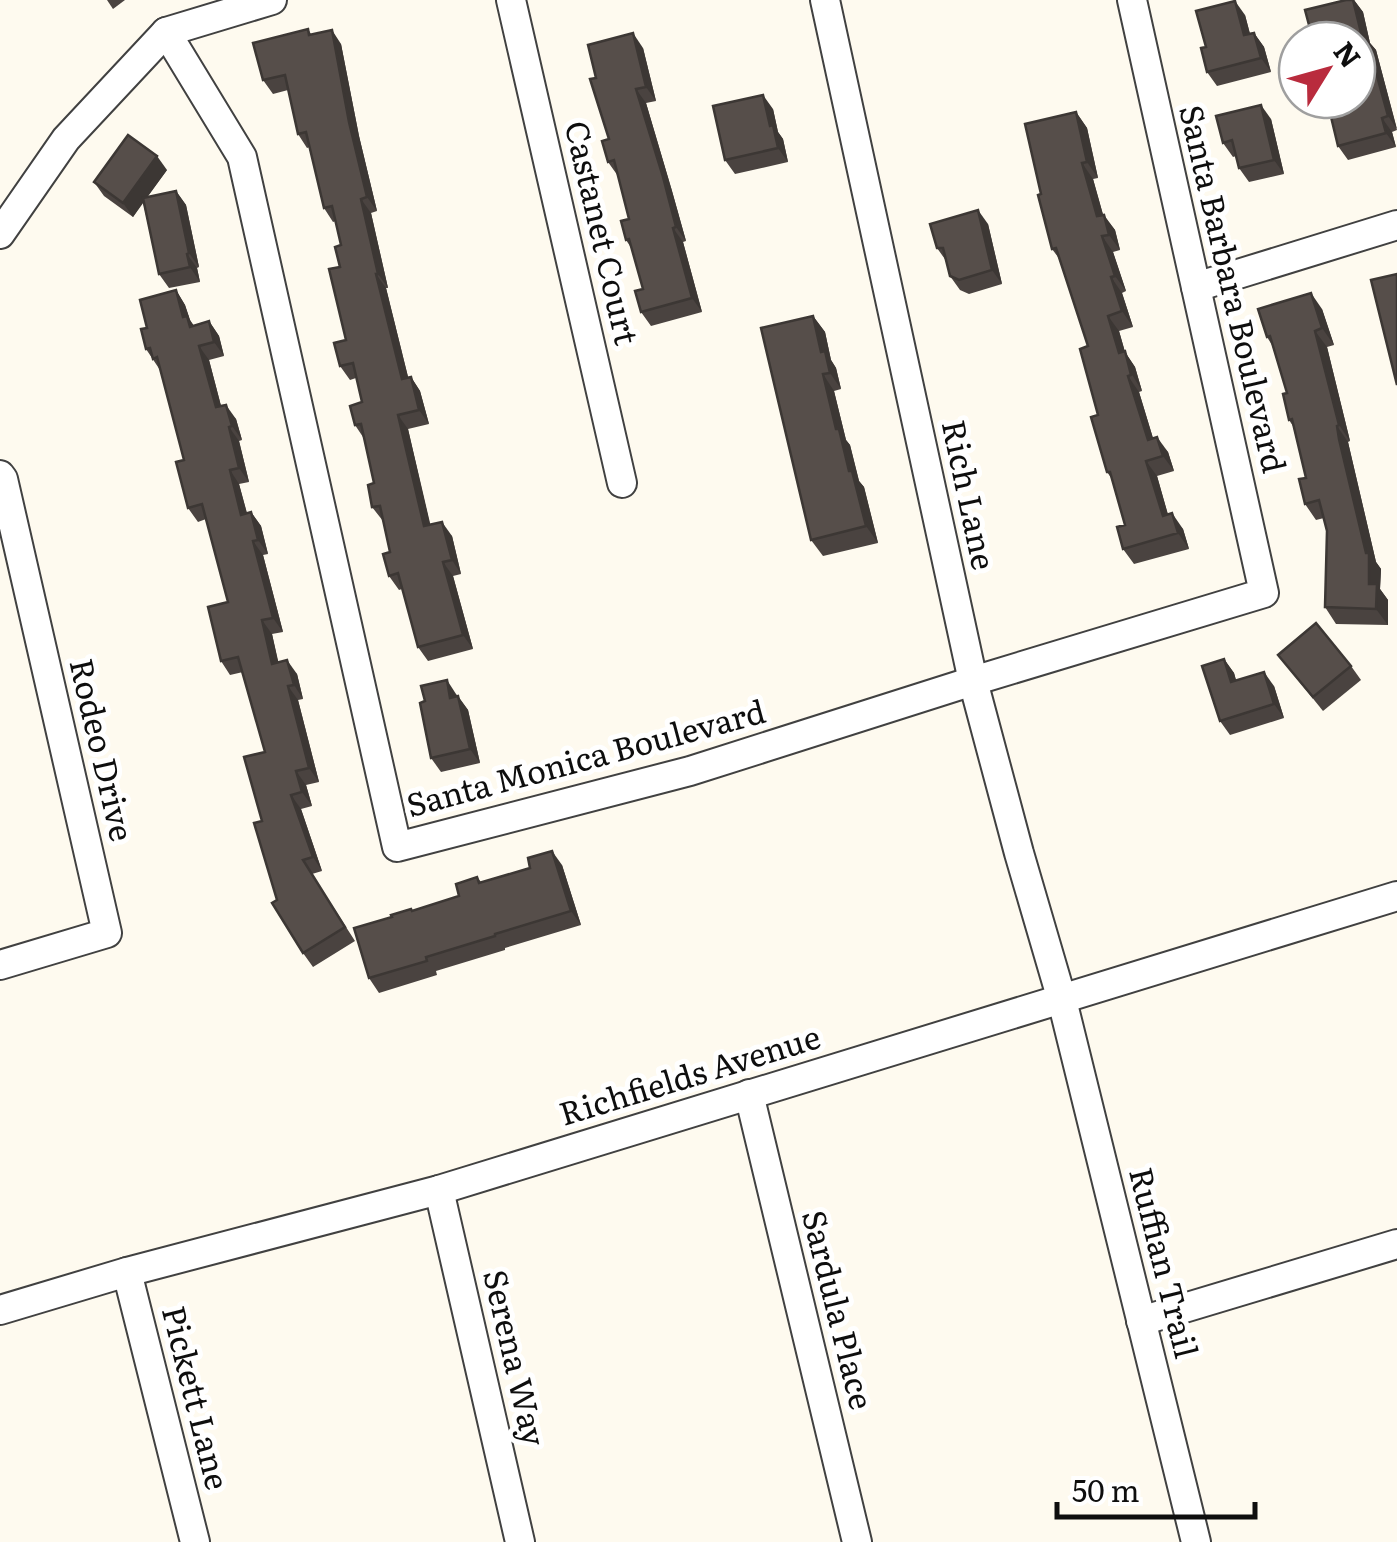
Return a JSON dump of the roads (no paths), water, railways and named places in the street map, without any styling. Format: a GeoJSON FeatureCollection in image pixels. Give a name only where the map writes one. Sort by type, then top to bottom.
{"type":"FeatureCollection","features":[{"type":"Feature","properties":{"kind":"street"},"geometry":{"type":"LineString","coordinates":[[0,234],[66,139],[166,32],[272,0]]}},
{"type":"Feature","properties":{"kind":"street","name":"Castanet Court"},"geometry":{"type":"LineString","coordinates":[[511,0],[622,482]]}},
{"type":"Feature","properties":{"kind":"street","name":"Rich Lane"},"geometry":{"type":"LineString","coordinates":[[825,0],[972,682],[1062,1000]]}},
{"type":"Feature","properties":{"kind":"street","name":"Santa Barbara Boulevard"},"geometry":{"type":"LineString","coordinates":[[1132,0],[1264,594]]}},
{"type":"Feature","properties":{"kind":"street","name":"Santa Monica Boulevard"},"geometry":{"type":"LineString","coordinates":[[166,32],[242,157],[397,847],[690,770],[1264,594]]}},
{"type":"Feature","properties":{"kind":"street"},"geometry":{"type":"LineString","coordinates":[[1196,287],[1397,225]]}},
{"type":"Feature","properties":{"kind":"street","name":"Rodeo Drive"},"geometry":{"type":"LineString","coordinates":[[0,476],[107,932],[0,965]]}},
{"type":"Feature","properties":{"kind":"street","name":"Richfields Avenue"},"geometry":{"type":"LineString","coordinates":[[0,1310],[127,1272],[440,1190],[1397,896]]}},
{"type":"Feature","properties":{"kind":"street","name":"Ruffian Trail"},"geometry":{"type":"LineString","coordinates":[[1062,1000],[1196,1542]]}},
{"type":"Feature","properties":{"kind":"street","name":"Sardula Place"},"geometry":{"type":"LineString","coordinates":[[749,1094],[857,1542]]}},
{"type":"Feature","properties":{"kind":"street","name":"Serena Way"},"geometry":{"type":"LineString","coordinates":[[440,1190],[520,1542]]}},
{"type":"Feature","properties":{"kind":"street"},"geometry":{"type":"LineString","coordinates":[[1142,1321],[1397,1244]]}},
{"type":"Feature","properties":{"kind":"street","name":"Pickett Lane"},"geometry":{"type":"LineString","coordinates":[[127,1272],[195,1542]]}}]}
